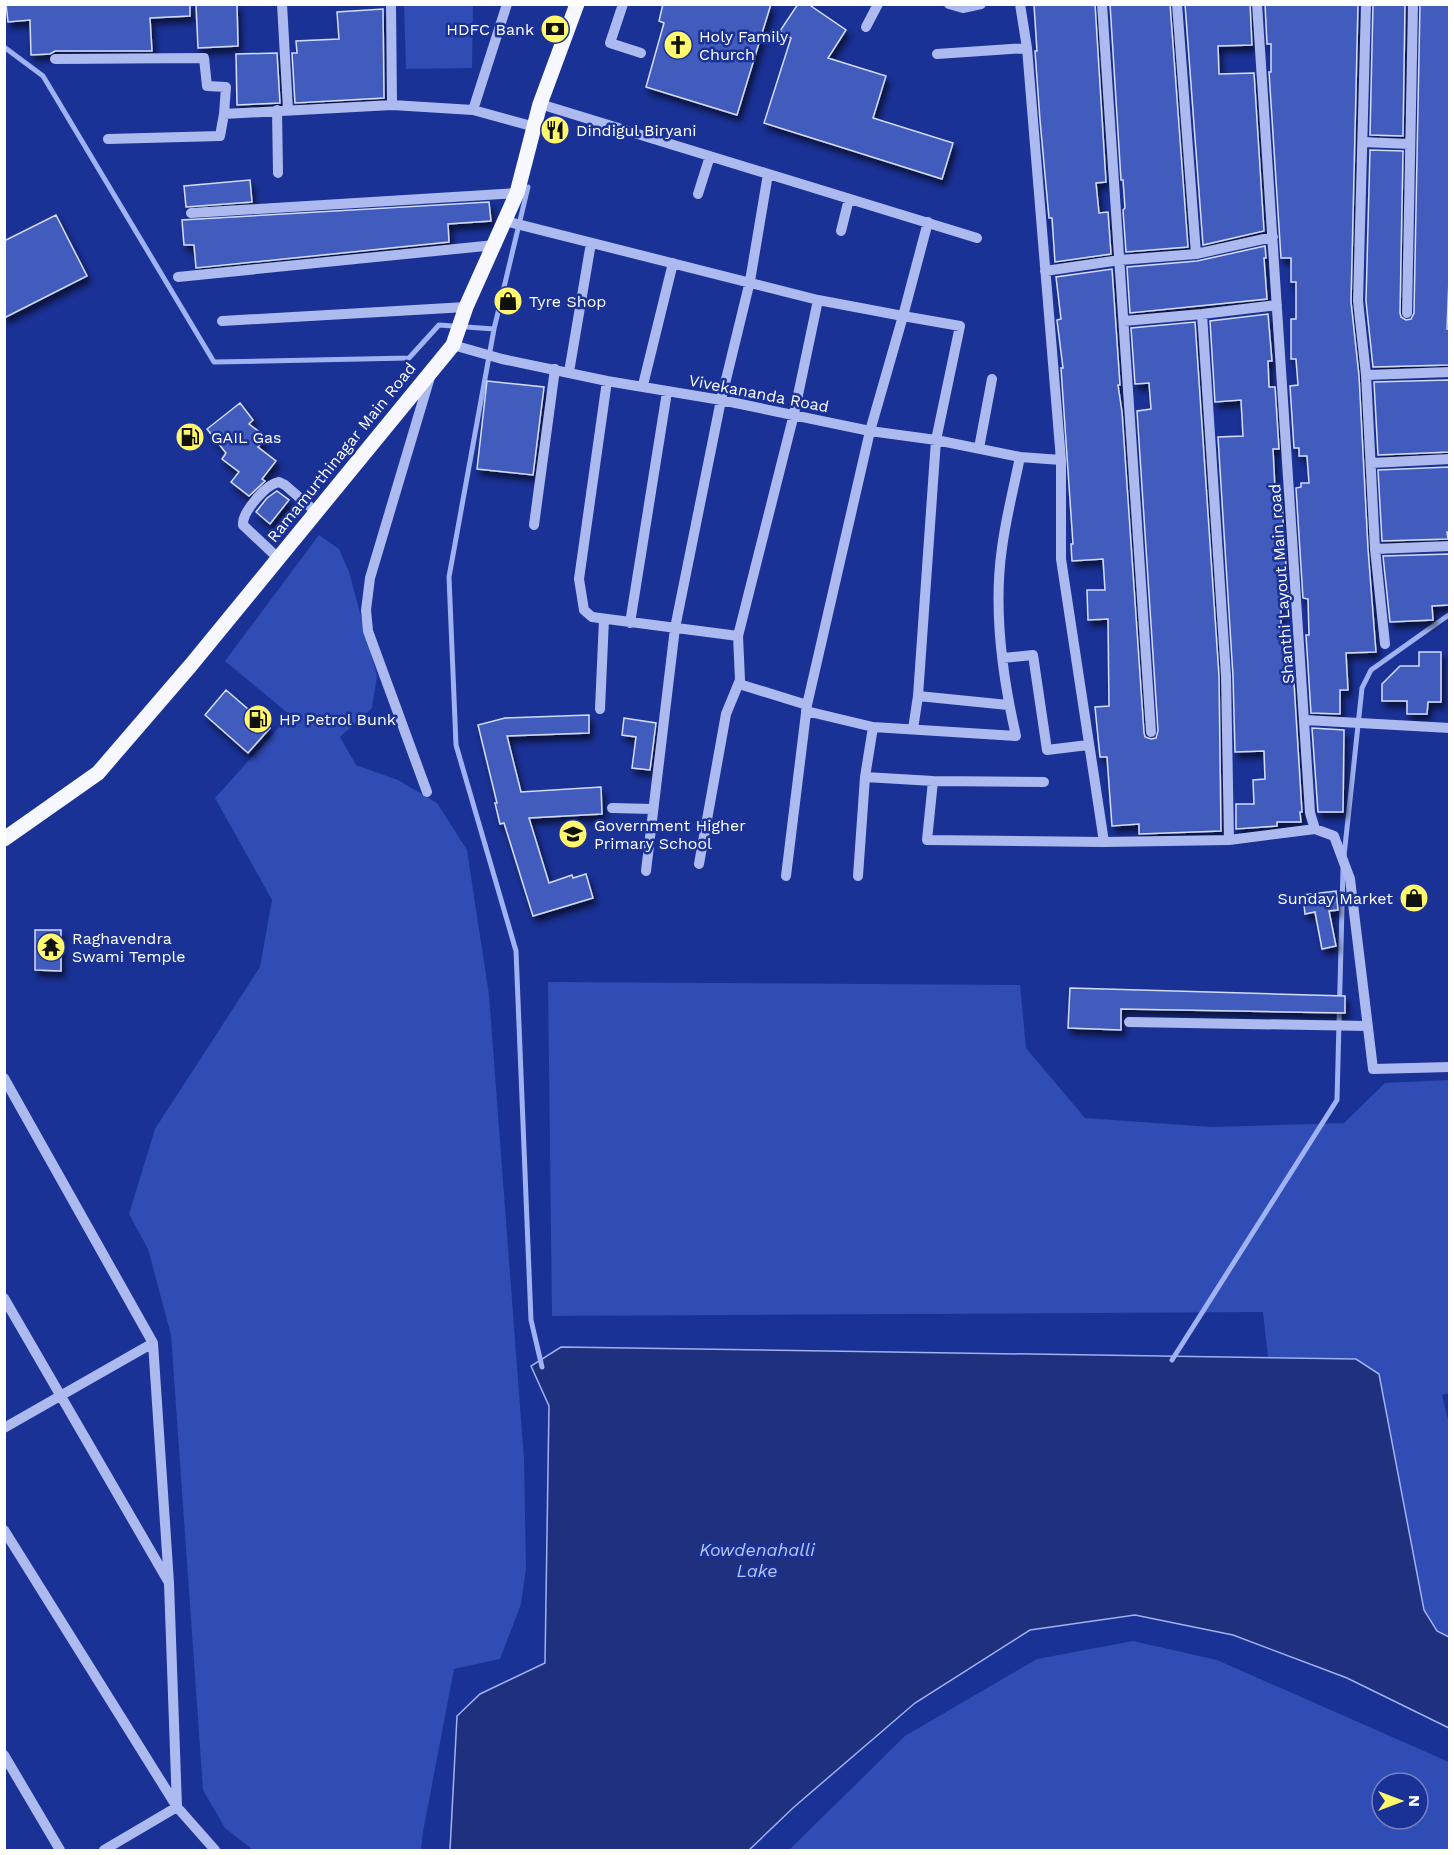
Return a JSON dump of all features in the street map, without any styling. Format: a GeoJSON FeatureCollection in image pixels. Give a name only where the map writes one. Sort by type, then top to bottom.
{"type":"FeatureCollection","features":[{"type":"Feature","properties":{"kind":"main road","name":"Ramamurthinagar Main Road"},"geometry":{"type":"LineString","coordinates":[[4,839],[98,773],[191,665],[453,345],[466,307],[516,193],[540,104],[577,4]]}},
{"type":"Feature","properties":{"kind":"street"},"geometry":{"type":"LineString","coordinates":[[278,173],[283,110],[282,4]]}},
{"type":"Feature","properties":{"kind":"street"},"geometry":{"type":"LineString","coordinates":[[391,4],[392,105]]}},
{"type":"Feature","properties":{"kind":"street"},"geometry":{"type":"LineString","coordinates":[[473,110],[507,4]]}},
{"type":"Feature","properties":{"kind":"street"},"geometry":{"type":"LineString","coordinates":[[622,4],[610,42],[641,53]]}},
{"type":"Feature","properties":{"kind":"street"},"geometry":{"type":"LineString","coordinates":[[867,27],[878,4]]}},
{"type":"Feature","properties":{"kind":"street"},"geometry":{"type":"LineString","coordinates":[[949,4],[963,8],[981,4]]}},
{"type":"Feature","properties":{"kind":"street"},"geometry":{"type":"LineString","coordinates":[[1020,4],[1027,48],[1061,460],[1061,559],[1104,842]]}},
{"type":"Feature","properties":{"kind":"street"},"geometry":{"type":"LineString","coordinates":[[1102,4],[1151,732]]}},
{"type":"Feature","properties":{"kind":"street"},"geometry":{"type":"LineString","coordinates":[[1177,4],[1196,254]]}},
{"type":"Feature","properties":{"kind":"street","name":"Shanthi Layout Main road"},"geometry":{"type":"LineString","coordinates":[[1257,4],[1310,813],[1315,828]]}},
{"type":"Feature","properties":{"kind":"street"},"geometry":{"type":"LineString","coordinates":[[1365,4],[1358,301],[1366,375],[1375,549],[1385,644]]}},
{"type":"Feature","properties":{"kind":"street"},"geometry":{"type":"LineString","coordinates":[[1407,313],[1413,4]]}},
{"type":"Feature","properties":{"kind":"street"},"geometry":{"type":"LineString","coordinates":[[937,54],[1027,48]]}},
{"type":"Feature","properties":{"kind":"street"},"geometry":{"type":"LineString","coordinates":[[55,59],[204,58],[207,86],[226,87],[220,136],[108,139]]}},
{"type":"Feature","properties":{"kind":"street"},"geometry":{"type":"LineString","coordinates":[[540,104],[977,238]]}},
{"type":"Feature","properties":{"kind":"street"},"geometry":{"type":"LineString","coordinates":[[224,114],[392,105],[473,110],[535,127]]}},
{"type":"Feature","properties":{"kind":"street"},"geometry":{"type":"LineString","coordinates":[[1363,142],[1410,144]]}},
{"type":"Feature","properties":{"kind":"street"},"geometry":{"type":"LineString","coordinates":[[698,194],[710,156]]}},
{"type":"Feature","properties":{"kind":"street"},"geometry":{"type":"LineString","coordinates":[[646,871],[675,628],[721,400],[750,281],[768,174]]}},
{"type":"Feature","properties":{"kind":"street"},"geometry":{"type":"LineString","coordinates":[[191,213],[516,193]]}},
{"type":"Feature","properties":{"kind":"street"},"geometry":{"type":"LineString","coordinates":[[841,231],[849,199]]}},
{"type":"Feature","properties":{"kind":"street"},"geometry":{"type":"LineString","coordinates":[[505,221],[818,300],[960,326],[936,440],[918,696],[913,729]]}},
{"type":"Feature","properties":{"kind":"street"},"geometry":{"type":"LineString","coordinates":[[786,876],[807,708],[870,430],[928,222]]}},
{"type":"Feature","properties":{"kind":"street"},"geometry":{"type":"LineString","coordinates":[[1045,271],[1120,260],[1196,254],[1273,237]]}},
{"type":"Feature","properties":{"kind":"street"},"geometry":{"type":"LineString","coordinates":[[569,372],[591,243]]}},
{"type":"Feature","properties":{"kind":"street"},"geometry":{"type":"LineString","coordinates":[[177,277],[495,245]]}},
{"type":"Feature","properties":{"kind":"street"},"geometry":{"type":"LineString","coordinates":[[643,385],[673,263]]}},
{"type":"Feature","properties":{"kind":"street"},"geometry":{"type":"LineString","coordinates":[[699,864],[726,714],[740,680],[738,636],[794,414],[818,300]]}},
{"type":"Feature","properties":{"kind":"street"},"geometry":{"type":"LineString","coordinates":[[1124,321],[1202,315],[1277,305]]}},
{"type":"Feature","properties":{"kind":"street"},"geometry":{"type":"LineString","coordinates":[[222,321],[466,307]]}},
{"type":"Feature","properties":{"kind":"street"},"geometry":{"type":"LineString","coordinates":[[1202,315],[1226,676],[1229,840]]}},
{"type":"Feature","properties":{"kind":"street","name":"Vivekananda Road"},"geometry":{"type":"LineString","coordinates":[[453,345],[502,359],[607,381],[643,385],[667,392],[721,400],[1020,457],[1061,460]]}},
{"type":"Feature","properties":{"kind":"street"},"geometry":{"type":"LineString","coordinates":[[534,525],[555,369]]}},
{"type":"Feature","properties":{"kind":"street"},"geometry":{"type":"LineString","coordinates":[[427,792],[368,631],[366,610],[370,578],[431,371]]}},
{"type":"Feature","properties":{"kind":"street"},"geometry":{"type":"LineString","coordinates":[[1366,375],[1449,372]]}},
{"type":"Feature","properties":{"kind":"street"},"geometry":{"type":"LineString","coordinates":[[979,448],[992,380]]}},
{"type":"Feature","properties":{"kind":"street"},"geometry":{"type":"LineString","coordinates":[[607,381],[579,579],[585,610],[592,617],[738,636]]}},
{"type":"Feature","properties":{"kind":"street"},"geometry":{"type":"LineString","coordinates":[[630,623],[667,392]]}},
{"type":"Feature","properties":{"kind":"street"},"geometry":{"type":"LineString","coordinates":[[739,684],[807,708],[873,727],[1016,736],[1008,705],[998,618],[1002,549],[1020,457]]}},
{"type":"Feature","properties":{"kind":"street"},"geometry":{"type":"LineString","coordinates":[[1371,463],[1449,459]]}},
{"type":"Feature","properties":{"kind":"street"},"geometry":{"type":"LineString","coordinates":[[278,558],[243,525],[244,516],[267,486],[279,482],[285,484],[316,512]]}},
{"type":"Feature","properties":{"kind":"street"},"geometry":{"type":"LineString","coordinates":[[1375,549],[1449,546]]}},
{"type":"Feature","properties":{"kind":"street"},"geometry":{"type":"LineString","coordinates":[[600,709],[604,619]]}},
{"type":"Feature","properties":{"kind":"street"},"geometry":{"type":"LineString","coordinates":[[1003,658],[1033,655],[1047,750],[1088,745]]}},
{"type":"Feature","properties":{"kind":"street"},"geometry":{"type":"LineString","coordinates":[[918,696],[1008,705]]}},
{"type":"Feature","properties":{"kind":"street"},"geometry":{"type":"LineString","coordinates":[[1305,720],[1449,728]]}},
{"type":"Feature","properties":{"kind":"street"},"geometry":{"type":"LineString","coordinates":[[858,876],[865,777],[873,727]]}},
{"type":"Feature","properties":{"kind":"street"},"geometry":{"type":"LineString","coordinates":[[865,777],[933,781],[1044,782]]}},
{"type":"Feature","properties":{"kind":"street"},"geometry":{"type":"LineString","coordinates":[[933,781],[927,840],[1104,842],[1229,840],[1315,828],[1334,836],[1350,879],[1372,1069],[1449,1067]]}},
{"type":"Feature","properties":{"kind":"street"},"geometry":{"type":"LineString","coordinates":[[612,808],[653,809]]}},
{"type":"Feature","properties":{"kind":"street"},"geometry":{"type":"LineString","coordinates":[[1129,1022],[1367,1026]]}},
{"type":"Feature","properties":{"kind":"street"},"geometry":{"type":"LineString","coordinates":[[4,1078],[153,1343],[169,1583],[177,1807]]}},
{"type":"Feature","properties":{"kind":"street"},"geometry":{"type":"LineString","coordinates":[[4,1298],[169,1583]]}},
{"type":"Feature","properties":{"kind":"street"},"geometry":{"type":"LineString","coordinates":[[4,1428],[153,1343]]}},
{"type":"Feature","properties":{"kind":"street"},"geometry":{"type":"LineString","coordinates":[[4,1530],[177,1807],[215,1851]]}},
{"type":"Feature","properties":{"kind":"street"},"geometry":{"type":"LineString","coordinates":[[4,1755],[60,1851]]}},
{"type":"Feature","properties":{"kind":"street"},"geometry":{"type":"LineString","coordinates":[[104,1851],[177,1807]]}},
{"type":"Feature","properties":{"kind":"shaded area"},"geometry":{"type":"Polygon","coordinates":[[[404,5],[473,5],[472,68],[406,69],[404,5]]]}},
{"type":"Feature","properties":{"kind":"shaded area"},"geometry":{"type":"Polygon","coordinates":[[[319,535],[339,549],[349,572],[377,676],[372,708],[340,737],[356,765],[398,780],[437,803],[467,850],[489,995],[524,1459],[526,1568],[521,1604],[500,1659],[454,1669],[421,1850],[253,1850],[225,1828],[203,1790],[171,1335],[148,1249],[129,1214],[155,1129],[260,967],[272,900],[215,798],[290,715],[225,661],[319,535]]]}},
{"type":"Feature","properties":{"kind":"shaded area"},"geometry":{"type":"Polygon","coordinates":[[[548,982],[1020,985],[1026,1048],[1085,1118],[1212,1127],[1344,1123],[1385,1083],[1449,1080],[1450,1393],[1442,1395],[1450,1427],[1449,1637],[1437,1631],[1424,1610],[1379,1374],[1356,1359],[1268,1357],[1263,1312],[552,1316],[548,982]]]}},
{"type":"Feature","properties":{"kind":"shaded area"},"geometry":{"type":"Polygon","coordinates":[[[1133,1641],[1217,1660],[1449,1762],[1449,1850],[789,1850],[905,1736],[1037,1659],[1133,1641]]]}},
{"type":"Feature","properties":{"kind":"water","name":"Kowdenahalli Lake"},"geometry":{"type":"Polygon","coordinates":[[[561,1347],[1356,1359],[1379,1374],[1424,1610],[1437,1631],[1449,1637],[1449,1728],[1347,1678],[1233,1635],[1135,1615],[1030,1630],[915,1703],[794,1807],[749,1850],[450,1850],[457,1716],[480,1694],[545,1663],[549,1406],[531,1366],[561,1347]]]}},
{"type":"Feature","properties":{"kind":"building"},"geometry":{"type":"Polygon","coordinates":[[[6,4],[190,4],[190,16],[150,18],[152,51],[55,51],[50,54],[31,55],[30,20],[8,22],[6,4]]]}},
{"type":"Feature","properties":{"kind":"building"},"geometry":{"type":"Polygon","coordinates":[[[196,4],[237,4],[238,46],[198,48],[196,4]]]}},
{"type":"Feature","properties":{"kind":"building","name":"Holy Family Church"},"geometry":{"type":"Polygon","coordinates":[[[663,4],[771,4],[737,115],[646,87],[664,23],[659,21],[663,4]]]}},
{"type":"Feature","properties":{"kind":"building"},"geometry":{"type":"Polygon","coordinates":[[[798,4],[808,4],[846,30],[828,58],[886,76],[873,118],[953,143],[942,179],[764,123],[791,38],[780,31],[798,4]]]}},
{"type":"Feature","properties":{"kind":"building"},"geometry":{"type":"Polygon","coordinates":[[[1095,4],[1106,182],[1096,183],[1099,213],[1108,212],[1111,254],[1055,262],[1040,120],[1034,5],[1095,4]]]}},
{"type":"Feature","properties":{"kind":"building"},"geometry":{"type":"Polygon","coordinates":[[[1110,4],[1170,4],[1188,247],[1126,252],[1123,210],[1125,208],[1123,180],[1121,180],[1110,4]]]}},
{"type":"Feature","properties":{"kind":"building"},"geometry":{"type":"Polygon","coordinates":[[[1185,4],[1250,4],[1252,45],[1218,46],[1219,74],[1254,73],[1264,231],[1203,245],[1185,4]]]}},
{"type":"Feature","properties":{"kind":"building"},"geometry":{"type":"Polygon","coordinates":[[[1265,4],[1358,4],[1351,302],[1359,376],[1376,652],[1346,653],[1348,690],[1340,690],[1340,714],[1311,713],[1306,635],[1309,635],[1308,599],[1303,598],[1296,488],[1301,487],[1301,483],[1309,483],[1307,456],[1299,456],[1299,448],[1294,448],[1290,386],[1298,385],[1296,359],[1291,359],[1291,319],[1296,319],[1296,282],[1291,282],[1291,258],[1281,258],[1269,72],[1271,72],[1271,44],[1267,44],[1265,4]]]}},
{"type":"Feature","properties":{"kind":"building"},"geometry":{"type":"Polygon","coordinates":[[[1373,4],[1405,4],[1403,136],[1370,135],[1373,4]]]}},
{"type":"Feature","properties":{"kind":"building"},"geometry":{"type":"Polygon","coordinates":[[[1420,4],[1449,4],[1447,329],[1449,329],[1449,365],[1373,367],[1366,301],[1370,150],[1403,151],[1400,313],[1401,317],[1406,320],[1411,319],[1414,313],[1420,4]]]}},
{"type":"Feature","properties":{"kind":"building"},"geometry":{"type":"Polygon","coordinates":[[[383,9],[384,98],[295,103],[292,53],[297,53],[296,41],[339,39],[337,12],[383,9]]]}},
{"type":"Feature","properties":{"kind":"building"},"geometry":{"type":"Polygon","coordinates":[[[277,53],[280,103],[237,105],[236,54],[277,53]]]}},
{"type":"Feature","properties":{"kind":"building"},"geometry":{"type":"Polygon","coordinates":[[[250,180],[252,202],[186,207],[184,186],[250,180]]]}},
{"type":"Feature","properties":{"kind":"building"},"geometry":{"type":"Polygon","coordinates":[[[489,202],[491,221],[448,224],[449,242],[196,268],[194,245],[184,245],[182,220],[489,202]]]}},
{"type":"Feature","properties":{"kind":"building"},"geometry":{"type":"Polygon","coordinates":[[[56,215],[87,276],[4,318],[4,241],[56,215]]]}},
{"type":"Feature","properties":{"kind":"building"},"geometry":{"type":"Polygon","coordinates":[[[1265,246],[1267,299],[1130,313],[1127,267],[1197,261],[1265,246]]]}},
{"type":"Feature","properties":{"kind":"building"},"geometry":{"type":"Polygon","coordinates":[[[1112,269],[1120,385],[1118,385],[1122,412],[1144,733],[1145,737],[1151,739],[1156,738],[1158,731],[1137,411],[1151,409],[1149,383],[1135,384],[1131,328],[1195,322],[1219,676],[1221,831],[1139,834],[1139,824],[1112,826],[1107,757],[1100,757],[1095,707],[1109,706],[1108,619],[1088,620],[1087,590],[1105,590],[1103,559],[1072,561],[1071,544],[1073,544],[1061,368],[1063,368],[1057,320],[1061,319],[1056,277],[1112,269]]]}},
{"type":"Feature","properties":{"kind":"building"},"geometry":{"type":"Polygon","coordinates":[[[1268,314],[1272,361],[1268,361],[1269,387],[1275,387],[1279,449],[1273,449],[1275,489],[1281,488],[1288,599],[1281,599],[1281,635],[1291,635],[1302,812],[1300,812],[1301,822],[1277,822],[1277,826],[1236,829],[1236,804],[1254,804],[1253,780],[1265,779],[1264,751],[1235,752],[1233,676],[1218,437],[1243,436],[1241,400],[1215,402],[1210,321],[1268,314]]]}},
{"type":"Feature","properties":{"kind":"building"},"geometry":{"type":"Polygon","coordinates":[[[1449,380],[1449,452],[1378,455],[1374,382],[1449,380]]]}},
{"type":"Feature","properties":{"kind":"building"},"geometry":{"type":"Polygon","coordinates":[[[487,381],[544,387],[533,475],[477,469],[487,381]]]}},
{"type":"Feature","properties":{"kind":"building"},"geometry":{"type":"Polygon","coordinates":[[[240,403],[253,420],[249,424],[266,437],[258,447],[276,461],[262,479],[265,481],[249,496],[231,482],[239,472],[222,459],[226,453],[207,429],[240,403]]]}},
{"type":"Feature","properties":{"kind":"building"},"geometry":{"type":"Polygon","coordinates":[[[1449,467],[1448,539],[1382,541],[1378,470],[1449,467]]]}},
{"type":"Feature","properties":{"kind":"building"},"geometry":{"type":"Polygon","coordinates":[[[277,491],[289,500],[270,524],[256,512],[267,498],[277,491]]]}},
{"type":"Feature","properties":{"kind":"building"},"geometry":{"type":"Polygon","coordinates":[[[1449,554],[1449,605],[1432,606],[1433,620],[1390,622],[1383,556],[1449,554]]]}},
{"type":"Feature","properties":{"kind":"building"},"geometry":{"type":"Polygon","coordinates":[[[1419,652],[1441,652],[1441,702],[1428,702],[1427,714],[1407,714],[1407,701],[1382,701],[1382,684],[1400,666],[1419,666],[1419,652]]]}},
{"type":"Feature","properties":{"kind":"building"},"geometry":{"type":"Polygon","coordinates":[[[226,690],[270,728],[248,753],[205,715],[226,690]]]}},
{"type":"Feature","properties":{"kind":"building"},"geometry":{"type":"Polygon","coordinates":[[[589,715],[589,733],[507,736],[521,792],[601,787],[602,814],[529,818],[549,883],[572,875],[573,878],[586,874],[593,898],[533,916],[504,823],[500,824],[478,725],[505,718],[589,715]]]}},
{"type":"Feature","properties":{"kind":"building"},"geometry":{"type":"Polygon","coordinates":[[[624,718],[656,723],[650,770],[632,768],[636,737],[622,735],[624,718]]]}},
{"type":"Feature","properties":{"kind":"building"},"geometry":{"type":"Polygon","coordinates":[[[1312,728],[1344,730],[1343,812],[1318,812],[1312,728]]]}},
{"type":"Feature","properties":{"kind":"building"},"geometry":{"type":"Polygon","coordinates":[[[1336,891],[1338,910],[1329,911],[1336,946],[1322,949],[1315,912],[1305,914],[1303,895],[1336,891]]]}},
{"type":"Feature","properties":{"kind":"building"},"geometry":{"type":"Polygon","coordinates":[[[35,930],[61,930],[61,971],[35,970],[35,930]]]}},
{"type":"Feature","properties":{"kind":"building"},"geometry":{"type":"Polygon","coordinates":[[[1070,988],[1345,996],[1345,1013],[1121,1009],[1121,1030],[1068,1028],[1070,988]]]}},
{"type":"Feature","properties":{"kind":"waterway"},"geometry":{"type":"LineString","coordinates":[[4,47],[43,76],[214,362],[409,358],[439,325],[494,329]]}},
{"type":"Feature","properties":{"kind":"waterway"},"geometry":{"type":"LineString","coordinates":[[528,187],[494,329],[449,577],[456,745],[516,951],[531,1320],[542,1367]]}},
{"type":"Feature","properties":{"kind":"waterway"},"geometry":{"type":"LineString","coordinates":[[1344,856],[1362,688],[1371,670],[1450,614]]}},
{"type":"Feature","properties":{"kind":"waterway"},"geometry":{"type":"LineString","coordinates":[[1172,1360],[1337,1100],[1343,869]]}},
{"type":"Feature","properties":{"kind":"place","name":"HDFC Bank"},"geometry":{"type":"Point","coordinates":[555,29]}},
{"type":"Feature","properties":{"kind":"place","name":"Holy Family Church"},"geometry":{"type":"Point","coordinates":[678,45]}},
{"type":"Feature","properties":{"kind":"place","name":"Dindigul Biryani"},"geometry":{"type":"Point","coordinates":[555,130]}},
{"type":"Feature","properties":{"kind":"place","name":"Tyre Shop"},"geometry":{"type":"Point","coordinates":[508,301]}},
{"type":"Feature","properties":{"kind":"place","name":"GAIL Gas"},"geometry":{"type":"Point","coordinates":[190,437]}},
{"type":"Feature","properties":{"kind":"place","name":"HP Petrol Bunk"},"geometry":{"type":"Point","coordinates":[258,719]}},
{"type":"Feature","properties":{"kind":"place","name":"Government Higher Primary School"},"geometry":{"type":"Point","coordinates":[573,834]}},
{"type":"Feature","properties":{"kind":"place","name":"Sunday Market"},"geometry":{"type":"Point","coordinates":[1414,898]}},
{"type":"Feature","properties":{"kind":"place","name":"Raghavendra Swami Temple"},"geometry":{"type":"Point","coordinates":[51,947]}}]}
